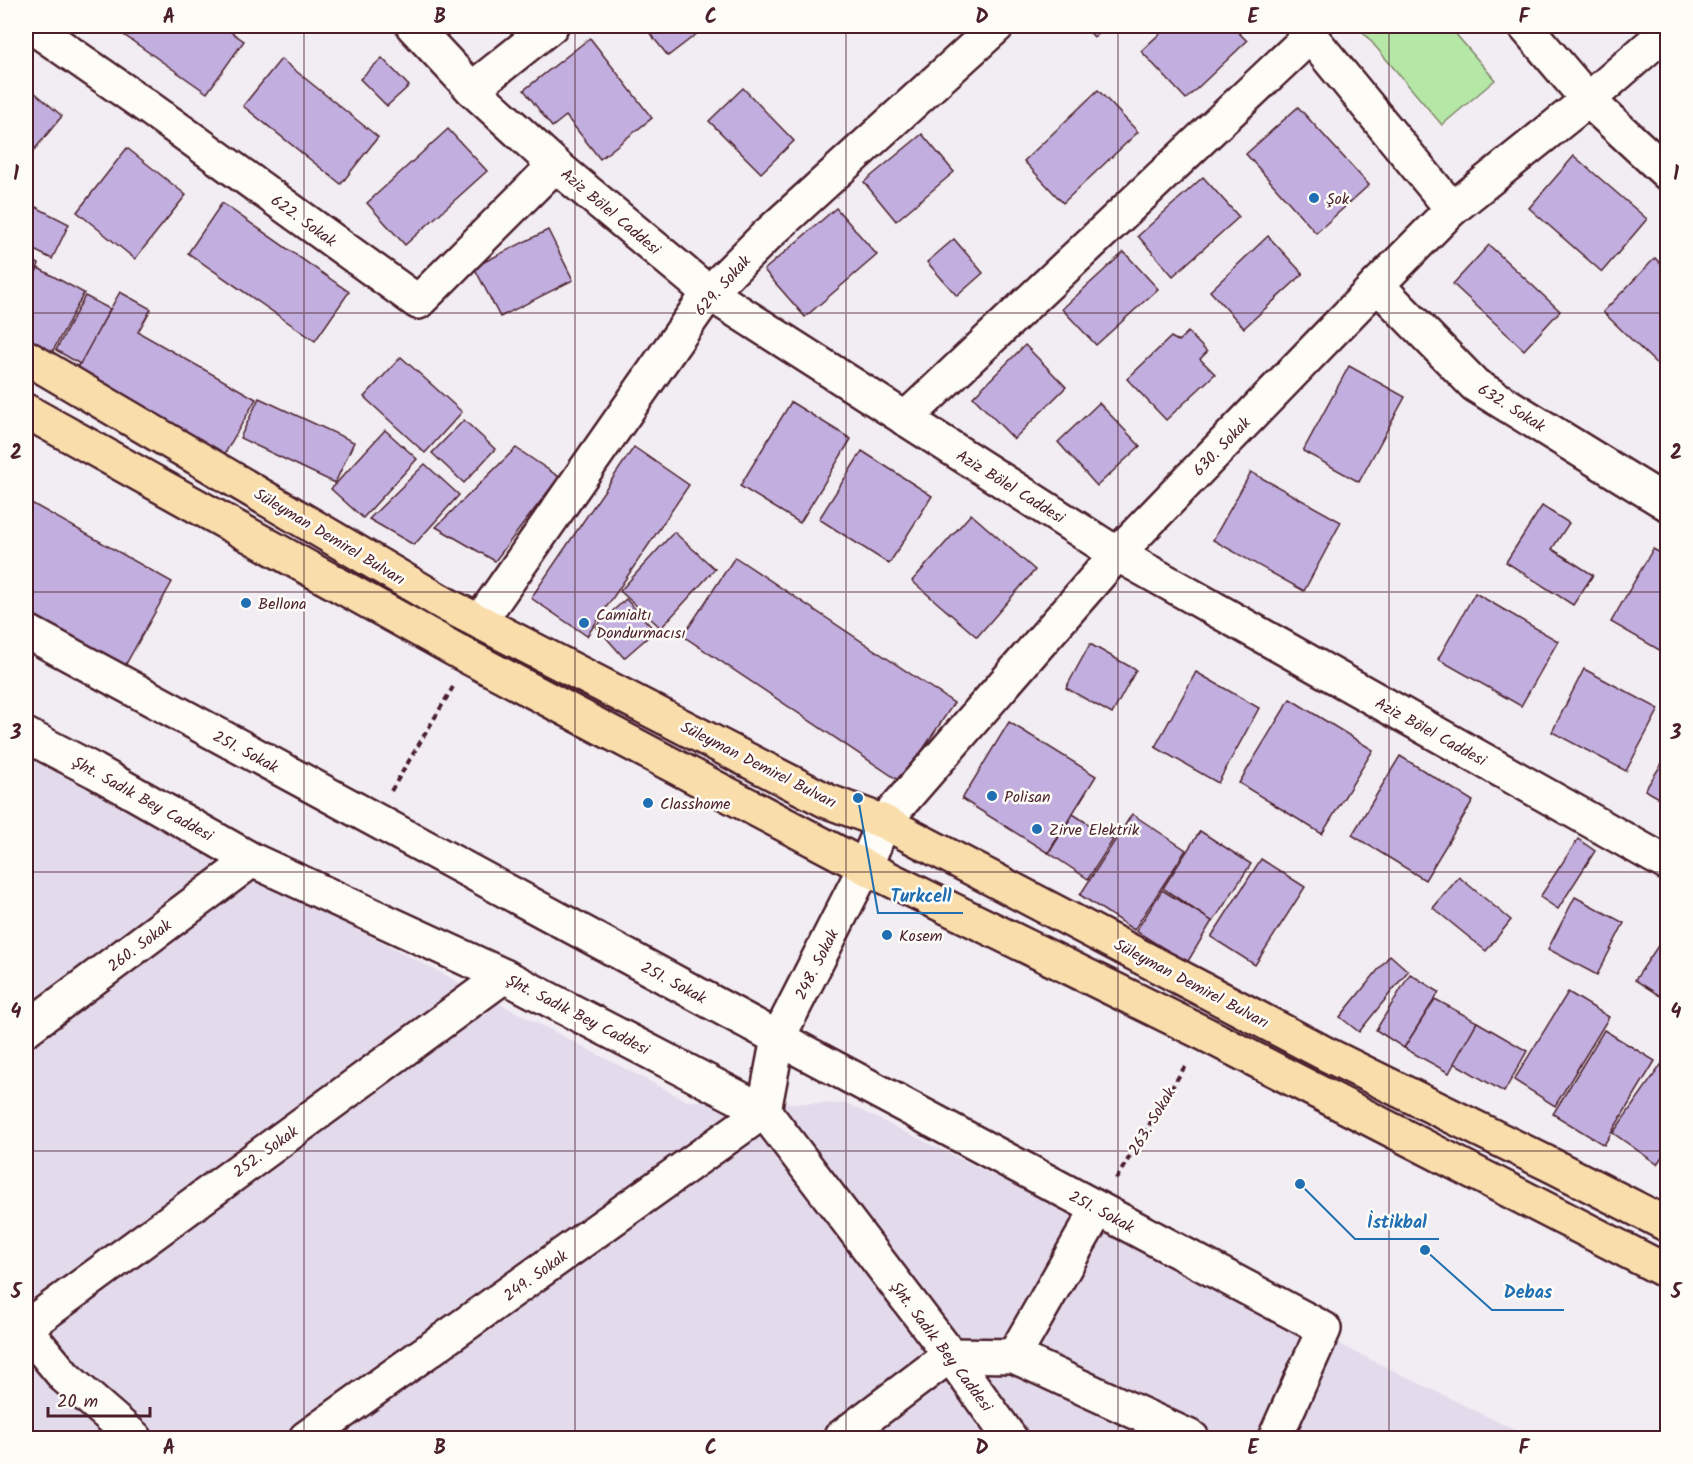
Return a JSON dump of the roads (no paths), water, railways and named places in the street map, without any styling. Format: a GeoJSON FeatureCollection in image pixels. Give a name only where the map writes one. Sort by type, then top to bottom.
{"type":"FeatureCollection","features":[{"type":"Feature","properties":{"kind":"main road","name":"Süleyman Demirel Bulvarı"},"geometry":{"type":"LineString","coordinates":[[26,357],[445,604],[827,801],[884,822],[1326,1054],[1668,1224]]}},
{"type":"Feature","properties":{"kind":"main road"},"geometry":{"type":"LineString","coordinates":[[26,411],[470,658],[865,867],[1205,1034],[1668,1272]]}},
{"type":"Feature","properties":{"kind":"street","name":"622. Sokak"},"geometry":{"type":"LineString","coordinates":[[31,26],[418,302],[555,165]]}},
{"type":"Feature","properties":{"kind":"street","name":"Aziz Bölel Caddesi"},"geometry":{"type":"LineString","coordinates":[[413,26],[472,89],[555,165],[709,293],[1117,554],[1668,864]]}},
{"type":"Feature","properties":{"kind":"street"},"geometry":{"type":"LineString","coordinates":[[472,89],[551,26]]}},
{"type":"Feature","properties":{"kind":"street","name":"629. Sokak"},"geometry":{"type":"LineString","coordinates":[[480,621],[709,293],[766,236],[997,26]]}},
{"type":"Feature","properties":{"kind":"street"},"geometry":{"type":"LineString","coordinates":[[1525,26],[1588,100],[1668,174]]}},
{"type":"Feature","properties":{"kind":"street","name":"630. Sokak"},"geometry":{"type":"LineString","coordinates":[[884,822],[1117,554],[1452,209],[1588,100],[1668,30]]}},
{"type":"Feature","properties":{"kind":"street"},"geometry":{"type":"LineString","coordinates":[[905,419],[1306,31],[1452,209]]}},
{"type":"Feature","properties":{"kind":"street","name":"632. Sokak"},"geometry":{"type":"LineString","coordinates":[[1377,285],[1475,385],[1668,504]]}},
{"type":"Feature","properties":{"kind":"street","name":"251. Sokak"},"geometry":{"type":"LineString","coordinates":[[26,631],[778,1038],[1324,1329],[1275,1438]]}},
{"type":"Feature","properties":{"kind":"street","name":"Şht. Sadık Bey Caddesi"},"geometry":{"type":"LineString","coordinates":[[26,735],[95,771],[252,860],[504,976],[764,1111],[950,1355],[1010,1438]]}},
{"type":"Feature","properties":{"kind":"street","name":"248. Sokak"},"geometry":{"type":"LineString","coordinates":[[764,1111],[778,1038],[865,867],[884,822]]}},
{"type":"Feature","properties":{"kind":"street","name":"260. Sokak"},"geometry":{"type":"LineString","coordinates":[[26,1029],[252,860]]}},
{"type":"Feature","properties":{"kind":"street","name":"252. Sokak"},"geometry":{"type":"LineString","coordinates":[[26,1328],[504,976]]}},
{"type":"Feature","properties":{"kind":"street","name":"249. Sokak"},"geometry":{"type":"LineString","coordinates":[[306,1438],[764,1111]]}},
{"type":"Feature","properties":{"kind":"street"},"geometry":{"type":"LineString","coordinates":[[1014,1356],[1098,1209]]}},
{"type":"Feature","properties":{"kind":"street"},"geometry":{"type":"LineString","coordinates":[[26,1328],[65,1377],[135,1438]]}},
{"type":"Feature","properties":{"kind":"street"},"geometry":{"type":"LineString","coordinates":[[840,1438],[950,1355],[1014,1356],[1192,1438]]}},
{"type":"Feature","properties":{"kind":"place","name":"Şok"},"geometry":{"type":"Point","coordinates":[1314,198]}},
{"type":"Feature","properties":{"kind":"place","name":"Bellona"},"geometry":{"type":"Point","coordinates":[246,603]}},
{"type":"Feature","properties":{"kind":"place","name":"Camialtı Dondurmacısı"},"geometry":{"type":"Point","coordinates":[584,623]}},
{"type":"Feature","properties":{"kind":"place","name":"Polisan"},"geometry":{"type":"Point","coordinates":[992,796]}},
{"type":"Feature","properties":{"kind":"place","name":"Turkcell"},"geometry":{"type":"Point","coordinates":[858,798]}},
{"type":"Feature","properties":{"kind":"place","name":"Classhome"},"geometry":{"type":"Point","coordinates":[648,803]}},
{"type":"Feature","properties":{"kind":"place","name":"Zirve Elektrik"},"geometry":{"type":"Point","coordinates":[1037,829]}},
{"type":"Feature","properties":{"kind":"place","name":"Kosem"},"geometry":{"type":"Point","coordinates":[887,935]}},
{"type":"Feature","properties":{"kind":"place","name":"İstikbal"},"geometry":{"type":"Point","coordinates":[1300,1184]}},
{"type":"Feature","properties":{"kind":"place","name":"Debas"},"geometry":{"type":"Point","coordinates":[1425,1250]}}]}
